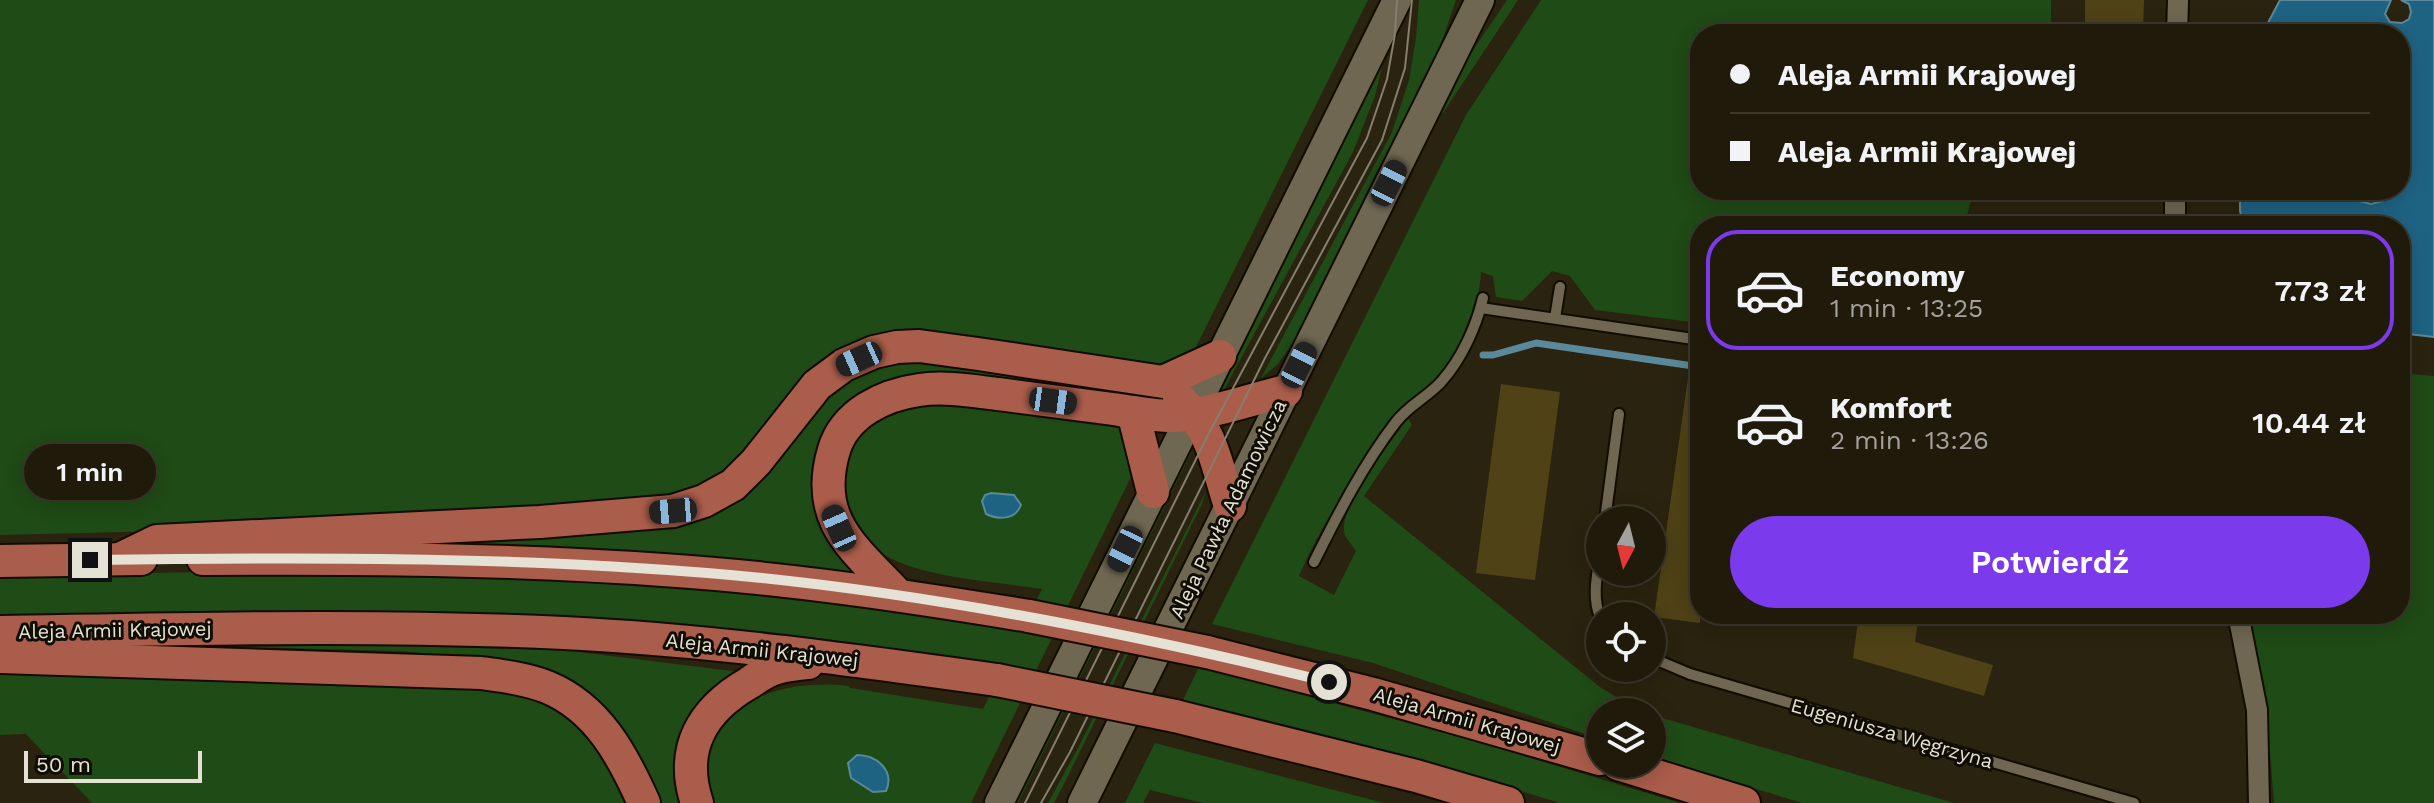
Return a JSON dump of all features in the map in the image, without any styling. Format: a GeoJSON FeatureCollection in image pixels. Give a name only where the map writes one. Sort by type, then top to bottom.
{"type":"FeatureCollection","features":[{"type":"Feature","properties":{"kind":"main road"},"geometry":{"type":"LineString","coordinates":[[999,803],[1397,0]]}},
{"type":"Feature","properties":{"kind":"main road","name":"Aleja Pawła Adamowicza"},"geometry":{"type":"LineString","coordinates":[[1082,803],[1480,0]]}},
{"type":"Feature","properties":{"kind":"main road"},"geometry":{"type":"LineString","coordinates":[[120,559],[157,541],[540,522],[673,511],[704,501],[733,485],[756,462],[817,385],[844,365],[874,352],[897,347],[919,346],[1163,382],[1220,356]]}},
{"type":"Feature","properties":{"kind":"main road"},"geometry":{"type":"LineString","coordinates":[[1163,382],[1193,413],[1208,435],[1230,506]]}},
{"type":"Feature","properties":{"kind":"main road"},"geometry":{"type":"LineString","coordinates":[[898,595],[850,544],[831,511],[827,492],[828,472],[837,442],[855,418],[872,405],[890,396],[922,390],[972,391],[1174,416],[1286,391]]}},
{"type":"Feature","properties":{"kind":"main road"},"geometry":{"type":"LineString","coordinates":[[1133,412],[1153,492]]}},
{"type":"Feature","properties":{"kind":"main road","name":"Aleja Armii Krajowej"},"geometry":{"type":"LineString","coordinates":[[0,561],[365,559],[587,565],[744,577],[898,595],[1029,616],[1207,652],[1373,694],[1586,755]]}},
{"type":"Feature","properties":{"kind":"main road","name":"Aleja Armii Krajowej"},"geometry":{"type":"LineString","coordinates":[[0,632],[230,628],[496,630],[665,640],[839,658],[997,680],[1175,716],[1403,772],[1508,803]]}},
{"type":"Feature","properties":{"kind":"main road"},"geometry":{"type":"LineString","coordinates":[[0,657],[467,672],[523,680],[548,687],[568,698],[598,722],[624,758],[644,803]]}},
{"type":"Feature","properties":{"kind":"main road"},"geometry":{"type":"LineString","coordinates":[[697,803],[691,786],[689,763],[695,739],[724,697],[773,668],[839,658]]}},
{"type":"Feature","properties":{"kind":"main road"},"geometry":{"type":"LineString","coordinates":[[1663,778],[1744,803]]}},
{"type":"Feature","properties":{"kind":"street"},"geometry":{"type":"LineString","coordinates":[[2177,24],[2178,0]]}},
{"type":"Feature","properties":{"kind":"street"},"geometry":{"type":"LineString","coordinates":[[2240,624],[2257,710],[2259,803]]}},
{"type":"Feature","properties":{"kind":"lane"},"geometry":{"type":"LineString","coordinates":[[1555,318],[1560,287]]}},
{"type":"Feature","properties":{"kind":"lane"},"geometry":{"type":"LineString","coordinates":[[1314,562],[1340,510],[1376,451],[1408,408],[1441,382],[1466,346],[1482,303],[1555,318],[1690,338]]}},
{"type":"Feature","properties":{"kind":"lane"},"geometry":{"type":"LineString","coordinates":[[1607,506],[1619,414]]}},
{"type":"Feature","properties":{"kind":"lane","name":"Eugeniusza Węgrzyna"},"geometry":{"type":"LineString","coordinates":[[1666,664],[1690,674],[2134,803]]}},
{"type":"Feature","properties":{"kind":"green space"},"geometry":{"type":"Polygon","coordinates":[[[0,0],[1368,0],[1196,347],[1191,354],[1158,368],[915,333],[753,448],[713,482],[663,501],[167,531],[0,535],[0,0]]]}},
{"type":"Feature","properties":{"kind":"green space"},"geometry":{"type":"Polygon","coordinates":[[[1419,0],[1456,0],[1441,44],[1300,333],[1278,364],[1261,378],[1392,132],[1409,80],[1419,0]]]}},
{"type":"Feature","properties":{"kind":"green space"},"geometry":{"type":"Polygon","coordinates":[[[1507,0],[1518,0],[1443,113],[1439,112],[1465,62],[1507,0]]]}},
{"type":"Feature","properties":{"kind":"green space"},"geometry":{"type":"Polygon","coordinates":[[[1541,0],[2051,0],[2051,24],[1690,24],[1690,200],[1971,200],[1967,216],[1690,216],[1690,322],[1595,310],[1570,276],[1552,271],[1522,301],[1496,297],[1493,276],[1481,272],[1472,316],[1460,344],[1433,381],[1392,418],[1380,435],[1336,505],[1299,576],[1334,595],[1356,551],[1345,535],[1344,523],[1349,509],[1367,475],[1408,418],[1412,425],[1364,496],[1586,676],[1586,682],[1594,682],[1618,698],[1586,698],[1586,734],[1373,663],[1212,624],[1466,115],[1541,0]]]}},
{"type":"Feature","properties":{"kind":"green space"},"geometry":{"type":"Polygon","coordinates":[[[1386,50],[1375,96],[1353,152],[1219,399],[1213,401],[1386,50]]]}},
{"type":"Feature","properties":{"kind":"green space"},"geometry":{"type":"Polygon","coordinates":[[[909,360],[1164,397],[1174,402],[908,376],[879,385],[854,400],[834,420],[820,443],[812,468],[812,495],[819,523],[838,554],[864,574],[576,549],[446,542],[653,528],[859,372],[909,360]]]}},
{"type":"Feature","properties":{"kind":"green space"},"geometry":{"type":"Polygon","coordinates":[[[2410,374],[2434,376],[2434,803],[2274,803],[2266,703],[2251,624],[2410,624],[2410,374]]]}},
{"type":"Feature","properties":{"kind":"green space"},"geometry":{"type":"Polygon","coordinates":[[[953,400],[1115,425],[1125,433],[1133,473],[971,803],[712,803],[706,771],[710,745],[722,723],[741,707],[765,695],[792,688],[849,686],[983,709],[1004,666],[826,639],[657,624],[0,618],[0,576],[251,571],[531,576],[660,585],[968,622],[1020,632],[1042,589],[925,571],[892,559],[871,544],[856,526],[846,505],[843,483],[846,462],[855,441],[871,424],[899,407],[953,400]]]}},
{"type":"Feature","properties":{"kind":"green space"},"geometry":{"type":"Polygon","coordinates":[[[1192,451],[1018,803],[1014,803],[1187,454],[1192,451]]]}},
{"type":"Feature","properties":{"kind":"green space"},"geometry":{"type":"Polygon","coordinates":[[[1208,487],[1064,784],[1054,803],[1048,803],[1078,748],[1208,487]]]}},
{"type":"Feature","properties":{"kind":"green space"},"geometry":{"type":"Polygon","coordinates":[[[360,645],[563,650],[740,672],[707,694],[694,709],[679,744],[676,763],[680,803],[658,803],[639,761],[500,660],[399,651],[240,647],[360,645]]]}},
{"type":"Feature","properties":{"kind":"green space"},"geometry":{"type":"Polygon","coordinates":[[[1199,667],[1471,740],[1586,775],[1586,778],[1597,778],[1680,803],[1560,803],[1469,775],[1182,702],[1199,667]]]}},
{"type":"Feature","properties":{"kind":"green space"},"geometry":{"type":"Polygon","coordinates":[[[0,670],[486,686],[549,702],[592,736],[631,803],[92,803],[26,734],[0,735],[0,670]]]}},
{"type":"Feature","properties":{"kind":"green space"},"geometry":{"type":"Polygon","coordinates":[[[1666,719],[1954,803],[1802,803],[1666,761],[1666,719]]]}},
{"type":"Feature","properties":{"kind":"green space"},"geometry":{"type":"Polygon","coordinates":[[[1155,743],[1384,803],[1203,803],[1150,790],[1143,803],[1125,803],[1155,743]]]}},
{"type":"Feature","properties":{"kind":"water"},"geometry":{"type":"Polygon","coordinates":[[[2280,0],[2391,0],[2385,14],[2390,22],[2402,23],[2409,19],[2411,12],[2409,4],[2401,0],[2434,0],[2434,337],[2410,334],[2410,216],[2241,216],[2240,211],[2240,200],[2355,200],[2371,204],[2383,200],[2410,200],[2410,24],[2267,24],[2280,0]]]}},
{"type":"Feature","properties":{"kind":"water"},"geometry":{"type":"Polygon","coordinates":[[[985,495],[1014,495],[1021,505],[1015,514],[1006,517],[986,514],[982,501],[985,495]]]}},
{"type":"Feature","properties":{"kind":"water"},"geometry":{"type":"Polygon","coordinates":[[[857,755],[871,758],[882,766],[888,777],[886,791],[873,792],[851,778],[848,763],[857,755]]]}},
{"type":"Feature","properties":{"kind":"building"},"geometry":{"type":"Polygon","coordinates":[[[2085,0],[2144,0],[2143,24],[2085,24],[2085,0]]]}},
{"type":"Feature","properties":{"kind":"building"},"geometry":{"type":"Polygon","coordinates":[[[1688,378],[1690,378],[1690,622],[1666,619],[1666,602],[1656,602],[1658,586],[1666,586],[1666,533],[1688,378]]]}},
{"type":"Feature","properties":{"kind":"building"},"geometry":{"type":"Polygon","coordinates":[[[1501,384],[1560,392],[1535,580],[1476,573],[1501,384]]]}},
{"type":"Feature","properties":{"kind":"building"},"geometry":{"type":"Polygon","coordinates":[[[1858,624],[1918,624],[1915,642],[1993,665],[1984,696],[1853,658],[1858,624]]]}},
{"type":"Feature","properties":{"kind":"waterway"},"geometry":{"type":"LineString","coordinates":[[1483,355],[1536,343],[1690,366]]}},
{"type":"Feature","properties":{"kind":"tram line"},"geometry":{"type":"LineString","coordinates":[[1025,803],[1208,435],[1367,138],[1387,79],[1397,0]]}},
{"type":"Feature","properties":{"kind":"tram line"},"geometry":{"type":"LineString","coordinates":[[1041,803],[1070,752],[1264,360],[1382,140],[1405,68],[1412,0]]}},
{"type":"Feature","properties":{"kind":"route"},"geometry":{"type":"LineString","coordinates":[[90,560],[317,558],[504,561],[765,579],[898,595],[1051,620],[1175,645],[1329,682]]}}]}
